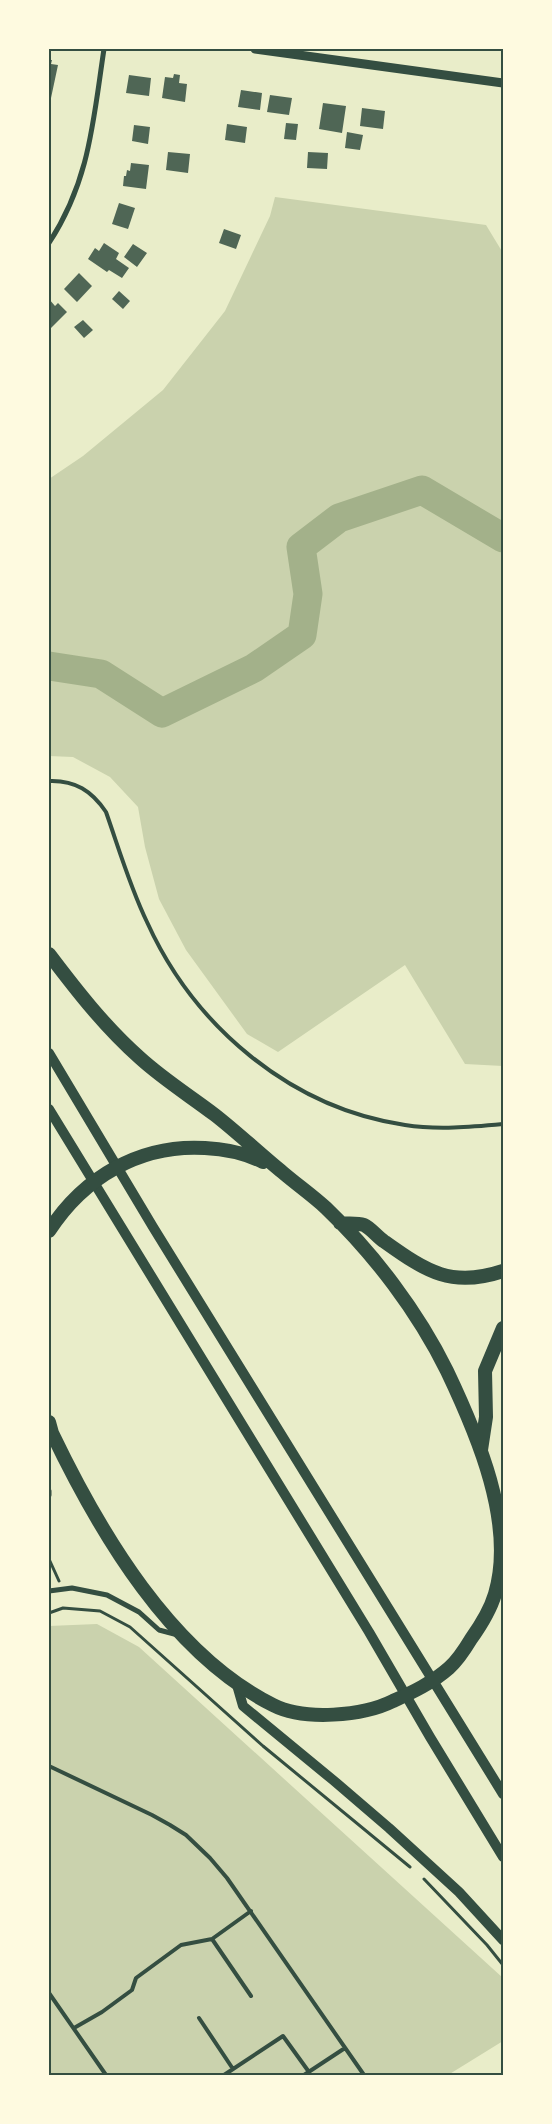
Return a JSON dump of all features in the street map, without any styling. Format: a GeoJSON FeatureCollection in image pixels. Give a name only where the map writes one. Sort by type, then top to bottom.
{"type":"FeatureCollection","features":[{"type":"Feature","properties":{"kind":"highway"},"geometry":{"type":"LineString","coordinates":[[49,955],[87,1003],[122,1042],[143,1061],[214,1114],[309,1193],[340,1223],[376,1264],[424,1332],[445,1368],[481,1451],[491,1484],[501,1532],[500,1565],[495,1593],[485,1619],[463,1652],[451,1666],[422,1688],[386,1705],[368,1710],[319,1715],[276,1707],[238,1685],[183,1636],[148,1593],[108,1537],[78,1487],[50,1432]]}},
{"type":"Feature","properties":{"kind":"highway"},"geometry":{"type":"LineString","coordinates":[[49,1231],[61,1212],[105,1173],[132,1158],[155,1152],[184,1146],[219,1148],[250,1156],[284,1173]]}},
{"type":"Feature","properties":{"kind":"highway"},"geometry":{"type":"LineString","coordinates":[[340,1223],[364,1225],[411,1260],[433,1272],[458,1279],[483,1277],[503,1271]]}},
{"type":"Feature","properties":{"kind":"highway"},"geometry":{"type":"LineString","coordinates":[[481,1451],[486,1417],[485,1371],[503,1328]]}},
{"type":"Feature","properties":{"kind":"main road"},"geometry":{"type":"LineString","coordinates":[[49,1053],[153,1227],[503,1794]]}},
{"type":"Feature","properties":{"kind":"main road"},"geometry":{"type":"LineString","coordinates":[[49,1109],[369,1632],[503,1857]]}},
{"type":"Feature","properties":{"kind":"main road"},"geometry":{"type":"LineString","coordinates":[[238,1685],[243,1706],[334,1780],[389,1828],[459,1892],[503,1940]]}},
{"type":"Feature","properties":{"kind":"street"},"geometry":{"type":"LineString","coordinates":[[49,244],[76,194],[87,160],[104,49]]}},
{"type":"Feature","properties":{"kind":"street"},"geometry":{"type":"LineString","coordinates":[[255,49],[503,83]]}},
{"type":"Feature","properties":{"kind":"street"},"geometry":{"type":"LineString","coordinates":[[49,1591],[72,1588],[107,1595],[139,1612],[159,1630],[183,1636]]}},
{"type":"Feature","properties":{"kind":"lane"},"geometry":{"type":"LineString","coordinates":[[49,780],[69,782],[96,798],[106,812],[147,924],[191,996],[213,1022],[239,1047],[266,1068],[315,1098],[347,1111],[376,1119],[405,1125],[442,1128],[503,1124]]}},
{"type":"Feature","properties":{"kind":"lane"},"geometry":{"type":"LineString","coordinates":[[49,1766],[152,1815],[186,1835],[210,1858],[251,1911],[364,2075]]}},
{"type":"Feature","properties":{"kind":"lane"},"geometry":{"type":"LineString","coordinates":[[74,2028],[102,2012],[132,1990],[136,1978],[181,1945],[212,1938],[251,1911]]}},
{"type":"Feature","properties":{"kind":"lane"},"geometry":{"type":"LineString","coordinates":[[212,1938],[251,1996]]}},
{"type":"Feature","properties":{"kind":"lane"},"geometry":{"type":"LineString","coordinates":[[49,1993],[106,2075]]}},
{"type":"Feature","properties":{"kind":"lane"},"geometry":{"type":"LineString","coordinates":[[199,2018],[233,2069]]}},
{"type":"Feature","properties":{"kind":"lane"},"geometry":{"type":"LineString","coordinates":[[224,2075],[283,2036],[309,2072]]}},
{"type":"Feature","properties":{"kind":"lane"},"geometry":{"type":"LineString","coordinates":[[304,2075],[345,2048]]}},
{"type":"Feature","properties":{"kind":"path"},"geometry":{"type":"LineString","coordinates":[[49,1559],[58,1578]]}},
{"type":"Feature","properties":{"kind":"path"},"geometry":{"type":"LineString","coordinates":[[62,1599],[63,1608]]}},
{"type":"Feature","properties":{"kind":"path"},"geometry":{"type":"LineString","coordinates":[[49,1612],[63,1608],[100,1611],[130,1627],[263,1746],[412,1868]]}},
{"type":"Feature","properties":{"kind":"path"},"geometry":{"type":"LineString","coordinates":[[419,1874],[503,1965]]}},
{"type":"Feature","properties":{"kind":"green space"},"geometry":{"type":"Polygon","coordinates":[[[275,197],[486,225],[503,253],[503,1066],[465,1064],[405,965],[278,1052],[247,1034],[186,950],[159,899],[145,847],[138,807],[110,777],[73,757],[49,756],[49,479],[83,456],[163,390],[225,311],[270,216],[275,197]]]}},
{"type":"Feature","properties":{"kind":"green space"},"geometry":{"type":"Polygon","coordinates":[[[97,1624],[139,1647],[503,1978],[503,2041],[448,2075],[49,2075],[49,1626],[97,1624]]]}},
{"type":"Feature","properties":{"kind":"building"},"geometry":{"type":"Polygon","coordinates":[[[49,60],[52,60],[51,64],[58,65],[51,98],[49,98],[49,60]]]}},
{"type":"Feature","properties":{"kind":"building"},"geometry":{"type":"Polygon","coordinates":[[[174,74],[180,75],[179,83],[187,84],[185,102],[162,98],[165,77],[173,78],[174,74]]]}},
{"type":"Feature","properties":{"kind":"building"},"geometry":{"type":"Polygon","coordinates":[[[129,75],[151,78],[149,96],[126,93],[129,75]]]}},
{"type":"Feature","properties":{"kind":"building"},"geometry":{"type":"Polygon","coordinates":[[[241,90],[262,93],[260,110],[238,107],[241,90]]]}},
{"type":"Feature","properties":{"kind":"building"},"geometry":{"type":"Polygon","coordinates":[[[270,95],[292,98],[289,115],[267,112],[270,95]]]}},
{"type":"Feature","properties":{"kind":"building"},"geometry":{"type":"Polygon","coordinates":[[[323,103],[346,106],[342,133],[319,129],[323,103]]]}},
{"type":"Feature","properties":{"kind":"building"},"geometry":{"type":"Polygon","coordinates":[[[362,108],[385,111],[383,129],[360,126],[362,108]]]}},
{"type":"Feature","properties":{"kind":"building"},"geometry":{"type":"Polygon","coordinates":[[[286,123],[298,124],[296,140],[284,139],[286,123]]]}},
{"type":"Feature","properties":{"kind":"building"},"geometry":{"type":"Polygon","coordinates":[[[227,124],[247,127],[245,143],[225,140],[227,124]]]}},
{"type":"Feature","properties":{"kind":"building"},"geometry":{"type":"Polygon","coordinates":[[[134,125],[150,127],[148,144],[132,141],[134,125]]]}},
{"type":"Feature","properties":{"kind":"building"},"geometry":{"type":"Polygon","coordinates":[[[347,132],[363,135],[360,150],[345,148],[347,132]]]}},
{"type":"Feature","properties":{"kind":"building"},"geometry":{"type":"Polygon","coordinates":[[[168,152],[190,154],[188,173],[166,170],[168,152]]]}},
{"type":"Feature","properties":{"kind":"building"},"geometry":{"type":"Polygon","coordinates":[[[308,152],[328,153],[327,169],[307,168],[308,152]]]}},
{"type":"Feature","properties":{"kind":"building"},"geometry":{"type":"Polygon","coordinates":[[[131,163],[149,165],[146,189],[123,186],[124,176],[126,176],[127,170],[130,171],[131,163]]]}},
{"type":"Feature","properties":{"kind":"building"},"geometry":{"type":"Polygon","coordinates":[[[119,203],[135,208],[128,229],[112,224],[119,203]]]}},
{"type":"Feature","properties":{"kind":"building"},"geometry":{"type":"Polygon","coordinates":[[[224,229],[241,235],[236,249],[219,243],[224,229]]]}},
{"type":"Feature","properties":{"kind":"building"},"geometry":{"type":"Polygon","coordinates":[[[104,243],[119,253],[116,259],[129,268],[122,278],[109,270],[107,272],[88,259],[95,248],[99,251],[104,243]]]}},
{"type":"Feature","properties":{"kind":"building"},"geometry":{"type":"Polygon","coordinates":[[[133,244],[147,253],[137,267],[124,257],[133,244]]]}},
{"type":"Feature","properties":{"kind":"building"},"geometry":{"type":"Polygon","coordinates":[[[79,273],[92,286],[77,302],[64,289],[79,273]]]}},
{"type":"Feature","properties":{"kind":"building"},"geometry":{"type":"Polygon","coordinates":[[[119,291],[130,301],[123,309],[112,299],[119,291]]]}},
{"type":"Feature","properties":{"kind":"building"},"geometry":{"type":"Polygon","coordinates":[[[49,299],[55,306],[58,303],[67,312],[49,330],[49,299]]]}},
{"type":"Feature","properties":{"kind":"building"},"geometry":{"type":"Polygon","coordinates":[[[83,320],[93,330],[84,338],[74,327],[83,320]]]}},
{"type":"Feature","properties":{"kind":"waterway"},"geometry":{"type":"LineString","coordinates":[[49,666],[101,674],[162,713],[254,668],[302,635],[308,594],[301,547],[339,518],[422,490],[503,538]]}}]}
